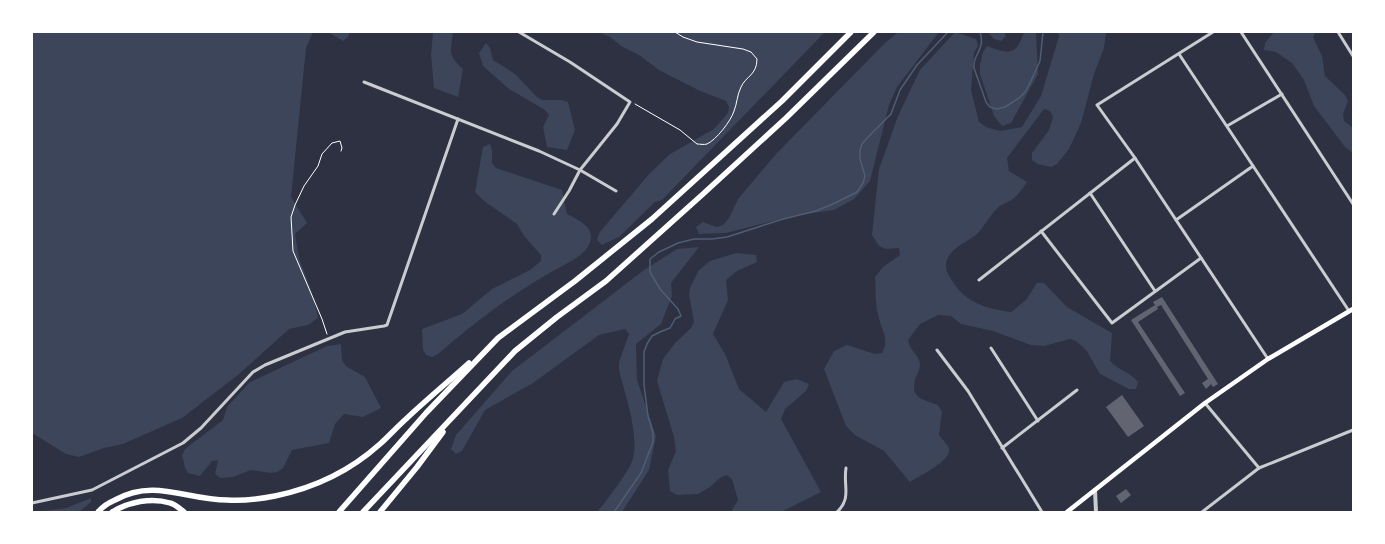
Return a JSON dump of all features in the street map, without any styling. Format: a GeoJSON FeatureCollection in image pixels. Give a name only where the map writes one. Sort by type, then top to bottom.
{"type":"FeatureCollection","features":[{"type":"Feature","properties":{"kind":"highway"},"geometry":{"type":"LineString","coordinates":[[98,512],[103,507],[124,495],[153,489],[226,500],[273,496],[297,491],[334,476],[346,469],[379,445],[405,419],[498,338],[575,281],[652,219],[782,101],[851,32]]}},
{"type":"Feature","properties":{"kind":"highway"},"geometry":{"type":"LineString","coordinates":[[363,512],[514,351],[557,316],[606,281],[786,118],[874,32]]}},
{"type":"Feature","properties":{"kind":"highway"},"geometry":{"type":"LineString","coordinates":[[339,512],[426,413],[498,338]]}},
{"type":"Feature","properties":{"kind":"highway"},"geometry":{"type":"LineString","coordinates":[[380,512],[417,467],[460,410]]}},
{"type":"Feature","properties":{"kind":"highway"},"geometry":{"type":"LineString","coordinates":[[112,512],[120,507],[148,499],[172,503],[184,512]]}},
{"type":"Feature","properties":{"kind":"main road"},"geometry":{"type":"LineString","coordinates":[[1067,512],[1205,403],[1268,359],[1351,310]]}},
{"type":"Feature","properties":{"kind":"street"},"geometry":{"type":"LineString","coordinates":[[519,32],[570,62],[630,102],[617,124],[580,170],[569,191],[554,214]]}},
{"type":"Feature","properties":{"kind":"street"},"geometry":{"type":"LineString","coordinates":[[1213,32],[1097,105],[1135,158],[1268,359]]}},
{"type":"Feature","properties":{"kind":"street"},"geometry":{"type":"LineString","coordinates":[[1241,32],[1353,204]]}},
{"type":"Feature","properties":{"kind":"street"},"geometry":{"type":"LineString","coordinates":[[1338,32],[1353,56]]}},
{"type":"Feature","properties":{"kind":"street"},"geometry":{"type":"LineString","coordinates":[[1179,54],[1351,310]]}},
{"type":"Feature","properties":{"kind":"street"},"geometry":{"type":"LineString","coordinates":[[364,82],[539,151],[580,170],[616,191]]}},
{"type":"Feature","properties":{"kind":"street"},"geometry":{"type":"LineString","coordinates":[[1227,126],[1282,94]]}},
{"type":"Feature","properties":{"kind":"street"},"geometry":{"type":"LineString","coordinates":[[32,503],[92,490],[188,440],[253,372],[265,365],[345,332],[387,325],[458,118]]}},
{"type":"Feature","properties":{"kind":"street"},"geometry":{"type":"LineString","coordinates":[[979,280],[1135,158]]}},
{"type":"Feature","properties":{"kind":"street"},"geometry":{"type":"LineString","coordinates":[[1176,220],[1253,166]]}},
{"type":"Feature","properties":{"kind":"street"},"geometry":{"type":"LineString","coordinates":[[1090,193],[1155,291]]}},
{"type":"Feature","properties":{"kind":"street"},"geometry":{"type":"LineString","coordinates":[[1041,231],[1112,323],[1201,258]]}},
{"type":"Feature","properties":{"kind":"street"},"geometry":{"type":"LineString","coordinates":[[991,348],[1038,421]]}},
{"type":"Feature","properties":{"kind":"street"},"geometry":{"type":"LineString","coordinates":[[937,350],[968,391],[1042,512]]}},
{"type":"Feature","properties":{"kind":"street"},"geometry":{"type":"LineString","coordinates":[[1002,448],[1078,390]]}},
{"type":"Feature","properties":{"kind":"street"},"geometry":{"type":"LineString","coordinates":[[1205,403],[1259,468]]}},
{"type":"Feature","properties":{"kind":"street"},"geometry":{"type":"LineString","coordinates":[[1202,512],[1259,468],[1353,430]]}},
{"type":"Feature","properties":{"kind":"street"},"geometry":{"type":"LineString","coordinates":[[837,512],[845,504],[846,498],[844,483],[846,468]]}},
{"type":"Feature","properties":{"kind":"street"},"geometry":{"type":"LineString","coordinates":[[1094,490],[1096,512]]}},
{"type":"Feature","properties":{"kind":"path"},"geometry":{"type":"LineString","coordinates":[[630,102],[665,120],[697,144],[706,144],[715,138],[728,123],[734,112],[741,86],[752,75],[757,66],[758,59],[751,52],[743,49],[698,42],[683,37],[675,32]]}},
{"type":"Feature","properties":{"kind":"path"},"geometry":{"type":"LineString","coordinates":[[328,338],[322,319],[293,251],[291,217],[304,186],[314,172],[322,154],[332,143],[340,141],[342,148],[341,151]]}},
{"type":"Feature","properties":{"kind":"shaded area"},"geometry":{"type":"Polygon","coordinates":[[[32,32],[313,32],[306,48],[291,197],[307,223],[295,234],[299,258],[313,296],[318,318],[308,325],[289,329],[238,375],[182,418],[123,444],[104,448],[79,457],[66,454],[32,433],[32,32]]]}},
{"type":"Feature","properties":{"kind":"shaded area"},"geometry":{"type":"Polygon","coordinates":[[[328,32],[350,32],[348,37],[343,41],[328,32]]]}},
{"type":"Feature","properties":{"kind":"shaded area"},"geometry":{"type":"Polygon","coordinates":[[[433,32],[453,32],[451,49],[452,56],[463,69],[458,97],[434,88],[431,55],[433,32]]]}},
{"type":"Feature","properties":{"kind":"shaded area"},"geometry":{"type":"Polygon","coordinates":[[[598,32],[825,32],[662,200],[655,202],[619,237],[602,245],[597,240],[599,233],[650,173],[670,154],[714,129],[728,113],[729,107],[726,101],[700,91],[659,70],[639,55],[621,46],[610,37],[598,32]]]}},
{"type":"Feature","properties":{"kind":"shaded area"},"geometry":{"type":"Polygon","coordinates":[[[898,32],[939,32],[897,87],[889,105],[870,181],[854,199],[834,210],[793,216],[726,233],[699,234],[696,227],[703,222],[717,227],[723,225],[729,218],[738,199],[776,154],[884,44],[898,32]]]}},
{"type":"Feature","properties":{"kind":"shaded area"},"geometry":{"type":"Polygon","coordinates":[[[955,32],[976,39],[978,46],[974,53],[971,90],[979,122],[986,127],[1000,131],[1022,127],[1041,96],[1059,36],[1058,32],[1106,32],[1104,48],[1094,74],[1081,123],[1069,149],[1057,164],[1051,167],[1038,164],[1032,160],[1032,153],[1049,130],[1053,117],[1050,111],[1044,109],[1007,158],[1009,171],[1027,182],[1016,196],[1000,206],[991,215],[975,236],[949,255],[946,267],[955,285],[966,297],[987,307],[1003,311],[1011,312],[1026,300],[1037,283],[1044,283],[1067,307],[1112,333],[1110,361],[1138,382],[1136,389],[1129,389],[1100,374],[1086,350],[1076,341],[1070,339],[1044,346],[1031,345],[993,331],[961,324],[951,316],[938,315],[920,324],[908,340],[920,362],[920,368],[914,384],[915,394],[922,399],[938,405],[942,412],[939,435],[949,448],[949,453],[941,462],[910,482],[884,451],[855,435],[846,426],[824,369],[834,351],[847,345],[875,354],[882,353],[884,348],[885,339],[876,306],[875,277],[883,267],[900,255],[899,248],[886,249],[879,246],[872,235],[879,169],[898,116],[920,70],[955,32]]]}},
{"type":"Feature","properties":{"kind":"shaded area"},"geometry":{"type":"Polygon","coordinates":[[[988,32],[1004,32],[1006,36],[1001,41],[994,39],[988,32]]]}},
{"type":"Feature","properties":{"kind":"shaded area"},"geometry":{"type":"Polygon","coordinates":[[[1024,32],[1036,32],[1038,74],[1011,123],[1002,126],[994,116],[980,74],[980,65],[983,52],[987,46],[1006,52],[1014,50],[1018,46],[1024,32]]]}},
{"type":"Feature","properties":{"kind":"shaded area"},"geometry":{"type":"Polygon","coordinates":[[[1274,32],[1316,32],[1313,37],[1322,56],[1325,76],[1345,95],[1348,101],[1343,114],[1344,121],[1353,128],[1353,153],[1345,147],[1314,106],[1304,80],[1292,63],[1276,52],[1264,50],[1265,43],[1274,32]]]}},
{"type":"Feature","properties":{"kind":"shaded area"},"geometry":{"type":"Polygon","coordinates":[[[486,43],[490,48],[493,60],[515,74],[537,97],[542,100],[561,100],[568,102],[575,130],[567,150],[547,147],[543,127],[549,115],[545,110],[509,89],[483,66],[479,53],[486,43]]]}},
{"type":"Feature","properties":{"kind":"shaded area"},"geometry":{"type":"Polygon","coordinates":[[[490,144],[492,150],[492,163],[496,168],[562,190],[567,214],[579,220],[589,229],[591,233],[590,243],[585,251],[578,257],[532,283],[484,317],[438,354],[432,357],[426,355],[423,350],[422,329],[462,314],[492,289],[530,270],[541,261],[541,255],[524,236],[517,224],[484,201],[475,192],[483,147],[490,144]]]}},
{"type":"Feature","properties":{"kind":"shaded area"},"geometry":{"type":"Polygon","coordinates":[[[699,247],[671,283],[672,296],[661,324],[636,344],[637,380],[656,436],[649,470],[622,512],[597,512],[623,478],[633,458],[633,426],[619,370],[619,362],[629,334],[625,329],[599,335],[533,383],[485,410],[462,451],[456,454],[451,449],[456,435],[512,371],[644,270],[677,249],[699,247]]]}},
{"type":"Feature","properties":{"kind":"shaded area"},"geometry":{"type":"Polygon","coordinates":[[[736,253],[756,255],[757,262],[737,271],[726,280],[728,300],[713,334],[725,354],[739,389],[766,412],[784,382],[797,379],[809,384],[806,391],[785,409],[781,419],[821,492],[781,512],[731,512],[738,500],[732,479],[726,475],[698,494],[677,495],[670,491],[668,470],[676,451],[674,437],[657,381],[663,359],[676,342],[691,328],[694,322],[689,295],[690,288],[699,270],[710,261],[736,253]]]}},
{"type":"Feature","properties":{"kind":"shaded area"},"geometry":{"type":"Polygon","coordinates":[[[341,344],[342,360],[346,366],[365,377],[381,408],[363,417],[344,414],[335,424],[329,443],[292,450],[283,468],[277,472],[271,473],[251,470],[233,477],[220,478],[215,474],[218,460],[212,461],[200,476],[188,473],[185,468],[182,455],[185,449],[223,420],[227,407],[250,382],[327,346],[341,344]]]}},
{"type":"Feature","properties":{"kind":"shaded area"},"geometry":{"type":"Polygon","coordinates":[[[91,498],[91,502],[79,512],[35,512],[66,508],[91,498]]]}},
{"type":"Feature","properties":{"kind":"building"},"geometry":{"type":"Polygon","coordinates":[[[1162,297],[1218,384],[1213,387],[1211,384],[1206,389],[1202,383],[1208,379],[1161,305],[1157,307],[1158,309],[1138,322],[1185,393],[1180,396],[1131,320],[1155,305],[1153,302],[1162,297]]]}},
{"type":"Feature","properties":{"kind":"building"},"geometry":{"type":"Polygon","coordinates":[[[1122,395],[1144,426],[1128,437],[1106,407],[1122,395]]]}},
{"type":"Feature","properties":{"kind":"building"},"geometry":{"type":"Polygon","coordinates":[[[1126,489],[1131,495],[1121,503],[1116,496],[1126,489]]]}},
{"type":"Feature","properties":{"kind":"waterway"},"geometry":{"type":"LineString","coordinates":[[614,512],[641,473],[653,442],[653,433],[648,416],[644,385],[644,352],[652,336],[670,328],[675,319],[681,316],[678,309],[660,289],[650,272],[650,259],[659,252],[678,243],[694,239],[727,237],[783,219],[816,211],[857,192],[863,183],[865,176],[860,159],[862,144],[891,114],[900,90],[917,65],[948,32]]}},
{"type":"Feature","properties":{"kind":"waterway"},"geometry":{"type":"LineString","coordinates":[[980,32],[981,43],[975,59],[974,68],[986,102],[990,107],[997,109],[1005,107],[1025,92],[1040,61],[1043,32]]}}]}
